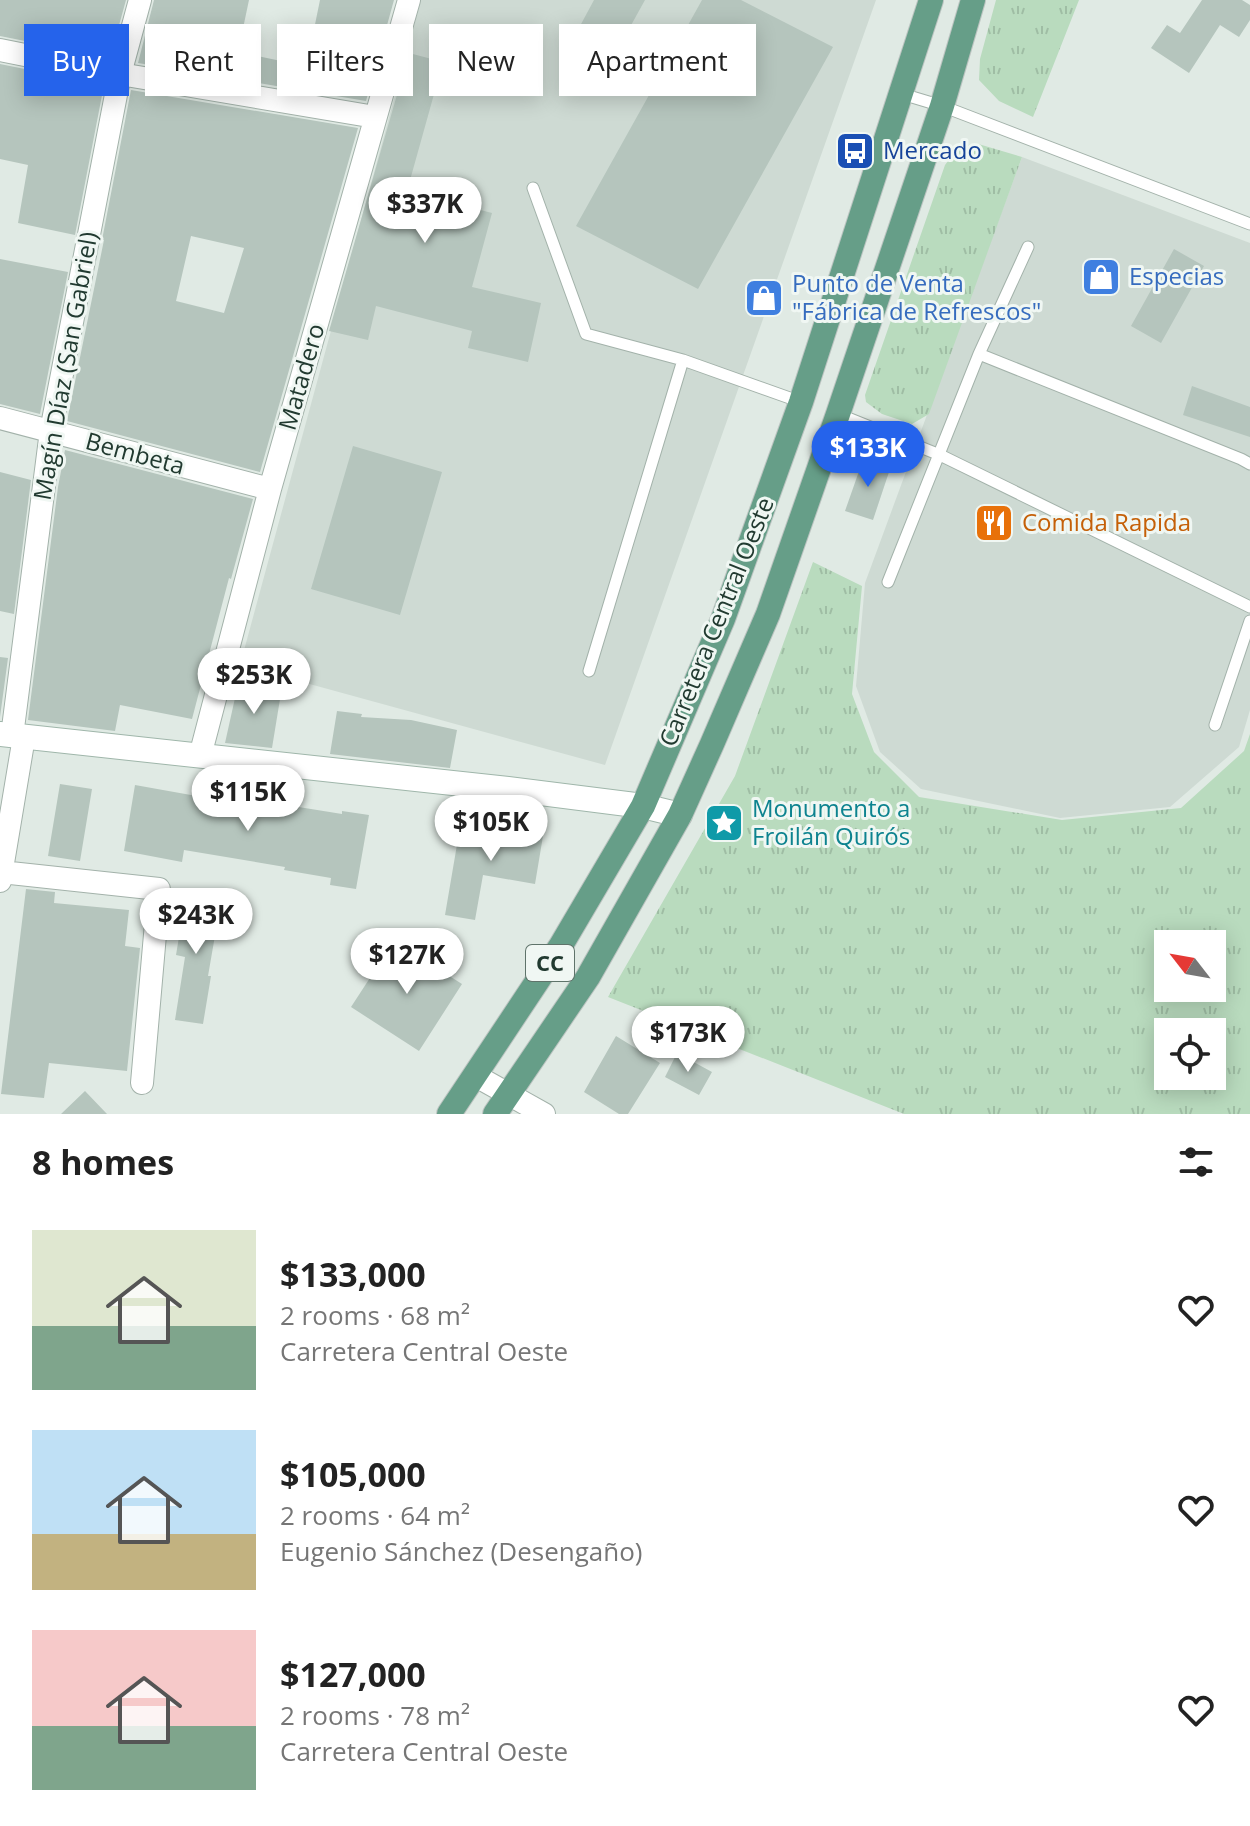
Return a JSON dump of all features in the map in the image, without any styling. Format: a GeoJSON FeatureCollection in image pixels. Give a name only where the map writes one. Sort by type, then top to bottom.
{"type":"FeatureCollection","features":[{"type":"Feature","properties":{"kind":"main road","name":"Carretera Central Oeste"},"geometry":{"type":"LineString","coordinates":[[449,1114],[560,947],[643,806],[723,619],[801,402],[931,0]]}},
{"type":"Feature","properties":{"kind":"main road","name":"Carretera Central Oeste"},"geometry":{"type":"LineString","coordinates":[[502,1104],[588,977],[680,815],[768,614],[942,106],[973,0]]}},
{"type":"Feature","properties":{"kind":"main road"},"geometry":{"type":"LineString","coordinates":[[801,402],[838,414]]}},
{"type":"Feature","properties":{"kind":"street","name":"Magín Díaz (San Gabriel)"},"geometry":{"type":"LineString","coordinates":[[129,41],[140,0]]}},
{"type":"Feature","properties":{"kind":"street","name":"Matadero"},"geometry":{"type":"LineString","coordinates":[[200,756],[270,489],[409,0]]}},
{"type":"Feature","properties":{"kind":"street"},"geometry":{"type":"LineString","coordinates":[[0,50],[24,55]]}},
{"type":"Feature","properties":{"kind":"street"},"geometry":{"type":"LineString","coordinates":[[129,76],[375,117]]}},
{"type":"Feature","properties":{"kind":"street","name":"Magín Díaz (San Gabriel)"},"geometry":{"type":"LineString","coordinates":[[1,876],[12,736],[51,431],[116,96]]}},
{"type":"Feature","properties":{"kind":"street","name":"Bembeta"},"geometry":{"type":"LineString","coordinates":[[0,418],[270,489]]}},
{"type":"Feature","properties":{"kind":"street"},"geometry":{"type":"LineString","coordinates":[[12,736],[508,789],[643,806],[680,815]]}},
{"type":"Feature","properties":{"kind":"street"},"geometry":{"type":"LineString","coordinates":[[1,876],[159,889],[142,1083]]}},
{"type":"Feature","properties":{"kind":"street"},"geometry":{"type":"LineString","coordinates":[[476,1076],[502,1104],[544,1114]]}},
{"type":"Feature","properties":{"kind":"lane"},"geometry":{"type":"LineString","coordinates":[[902,94],[942,106],[1250,224]]}},
{"type":"Feature","properties":{"kind":"lane"},"geometry":{"type":"LineString","coordinates":[[533,188],[586,334],[683,360],[801,402]]}},
{"type":"Feature","properties":{"kind":"lane"},"geometry":{"type":"LineString","coordinates":[[888,582],[979,354],[1028,247]]}},
{"type":"Feature","properties":{"kind":"lane"},"geometry":{"type":"LineString","coordinates":[[979,354],[1250,464]]}},
{"type":"Feature","properties":{"kind":"lane"},"geometry":{"type":"LineString","coordinates":[[589,671],[683,360]]}},
{"type":"Feature","properties":{"kind":"lane"},"geometry":{"type":"LineString","coordinates":[[838,414],[940,455],[1250,607]]}},
{"type":"Feature","properties":{"kind":"lane"},"geometry":{"type":"LineString","coordinates":[[1215,725],[1250,621]]}},
{"type":"Feature","properties":{"kind":"shaded area"},"geometry":{"type":"Polygon","coordinates":[[[421,0],[876,0],[605,765],[240,665],[395,96],[413,96],[413,29],[421,0]]]}},
{"type":"Feature","properties":{"kind":"shaded area"},"geometry":{"type":"Polygon","coordinates":[[[1022,157],[1250,243],[1250,710],[1239,747],[1170,807],[1060,818],[921,789],[880,752],[856,686],[865,583],[1022,157]]]}},
{"type":"Feature","properties":{"kind":"green space"},"geometry":{"type":"Polygon","coordinates":[[[996,0],[1079,0],[1033,117],[999,101],[979,80],[980,59],[996,0]]]}},
{"type":"Feature","properties":{"kind":"green space"},"geometry":{"type":"Polygon","coordinates":[[[975,143],[1022,157],[929,414],[912,424],[882,414],[866,402],[865,395],[945,165],[958,148],[975,143]]]}},
{"type":"Feature","properties":{"kind":"green space"},"geometry":{"type":"Polygon","coordinates":[[[813,562],[862,586],[852,694],[874,752],[919,797],[1062,820],[1181,808],[1244,751],[1250,734],[1250,1114],[904,1114],[608,997],[735,776],[813,562]]]}},
{"type":"Feature","properties":{"kind":"building"},"geometry":{"type":"Polygon","coordinates":[[[0,0],[126,0],[119,24],[24,24],[24,41],[0,36],[0,0]]]}},
{"type":"Feature","properties":{"kind":"building"},"geometry":{"type":"Polygon","coordinates":[[[154,0],[249,0],[244,24],[148,24],[154,0]]]}},
{"type":"Feature","properties":{"kind":"building"},"geometry":{"type":"Polygon","coordinates":[[[320,0],[394,0],[387,24],[315,24],[320,0]]]}},
{"type":"Feature","properties":{"kind":"building"},"geometry":{"type":"Polygon","coordinates":[[[594,0],[645,0],[632,24],[581,24],[594,0]]]}},
{"type":"Feature","properties":{"kind":"building"},"geometry":{"type":"Polygon","coordinates":[[[702,0],[741,0],[833,47],[698,289],[576,226],[648,96],[756,96],[756,24],[689,24],[702,0]]]}},
{"type":"Feature","properties":{"kind":"building"},"geometry":{"type":"Polygon","coordinates":[[[1202,0],[1242,0],[1250,5],[1250,20],[1239,37],[1220,25],[1189,73],[1151,48],[1167,25],[1180,33],[1202,0]]]}},
{"type":"Feature","properties":{"kind":"building"},"geometry":{"type":"Polygon","coordinates":[[[145,35],[145,64],[138,63],[145,35]]]}},
{"type":"Feature","properties":{"kind":"building"},"geometry":{"type":"Polygon","coordinates":[[[413,54],[429,58],[429,96],[434,96],[407,191],[492,213],[472,287],[541,303],[528,362],[468,348],[472,331],[376,306],[368,340],[329,331],[397,96],[413,96],[413,54]]]}},
{"type":"Feature","properties":{"kind":"building"},"geometry":{"type":"Polygon","coordinates":[[[261,57],[277,60],[277,86],[261,84],[261,57]]]}},
{"type":"Feature","properties":{"kind":"building"},"geometry":{"type":"Polygon","coordinates":[[[0,64],[24,69],[24,96],[102,96],[75,235],[18,223],[28,165],[0,159],[0,64]]]}},
{"type":"Feature","properties":{"kind":"building"},"geometry":{"type":"Polygon","coordinates":[[[131,90],[145,92],[145,96],[167,96],[358,128],[260,472],[67,421],[131,90]],[[191,236],[176,301],[224,313],[244,248],[191,236]]]}},
{"type":"Feature","properties":{"kind":"building"},"geometry":{"type":"Polygon","coordinates":[[[336,96],[367,96],[366,101],[336,96]]]}},
{"type":"Feature","properties":{"kind":"building"},"geometry":{"type":"Polygon","coordinates":[[[1174,249],[1204,266],[1161,343],[1131,326],[1174,249]]]}},
{"type":"Feature","properties":{"kind":"building"},"geometry":{"type":"Polygon","coordinates":[[[0,259],[68,272],[40,414],[0,404],[0,259]]]}},
{"type":"Feature","properties":{"kind":"building"},"geometry":{"type":"Polygon","coordinates":[[[1192,386],[1250,407],[1250,437],[1183,415],[1192,386]]]}},
{"type":"Feature","properties":{"kind":"building"},"geometry":{"type":"Polygon","coordinates":[[[353,446],[442,472],[400,615],[311,589],[353,446]]]}},
{"type":"Feature","properties":{"kind":"building"},"geometry":{"type":"Polygon","coordinates":[[[65,450],[253,499],[192,719],[120,705],[115,731],[28,720],[65,450]]]}},
{"type":"Feature","properties":{"kind":"building"},"geometry":{"type":"Polygon","coordinates":[[[864,457],[891,466],[873,520],[845,511],[864,457]]]}},
{"type":"Feature","properties":{"kind":"building"},"geometry":{"type":"Polygon","coordinates":[[[0,472],[31,480],[14,614],[0,611],[0,472]]]}},
{"type":"Feature","properties":{"kind":"building"},"geometry":{"type":"Polygon","coordinates":[[[0,657],[8,658],[0,717],[0,657]]]}},
{"type":"Feature","properties":{"kind":"building"},"geometry":{"type":"Polygon","coordinates":[[[239,680],[281,693],[272,748],[225,743],[239,680]]]}},
{"type":"Feature","properties":{"kind":"building"},"geometry":{"type":"Polygon","coordinates":[[[337,711],[362,714],[361,717],[411,720],[457,730],[450,768],[330,754],[337,711]]]}},
{"type":"Feature","properties":{"kind":"building"},"geometry":{"type":"Polygon","coordinates":[[[60,784],[92,789],[80,861],[48,856],[60,784]]]}},
{"type":"Feature","properties":{"kind":"building"},"geometry":{"type":"Polygon","coordinates":[[[135,785],[202,797],[246,802],[246,796],[342,814],[342,811],[369,815],[356,889],[330,885],[331,878],[284,870],[285,867],[184,850],[182,862],[124,851],[135,785]]]}},
{"type":"Feature","properties":{"kind":"building"},"geometry":{"type":"Polygon","coordinates":[[[503,823],[544,830],[535,884],[483,875],[475,920],[445,915],[460,827],[501,833],[503,823]]]}},
{"type":"Feature","properties":{"kind":"building"},"geometry":{"type":"Polygon","coordinates":[[[26,889],[55,892],[54,903],[129,910],[125,946],[140,948],[127,1071],[49,1063],[44,1098],[1,1094],[26,889]]]}},
{"type":"Feature","properties":{"kind":"building"},"geometry":{"type":"Polygon","coordinates":[[[186,895],[221,901],[203,1024],[175,1020],[185,957],[176,955],[186,895]]]}},
{"type":"Feature","properties":{"kind":"building"},"geometry":{"type":"Polygon","coordinates":[[[394,941],[462,984],[419,1051],[351,1007],[394,941]]]}},
{"type":"Feature","properties":{"kind":"building"},"geometry":{"type":"Polygon","coordinates":[[[616,1036],[660,1063],[628,1114],[619,1114],[584,1092],[616,1036]]]}},
{"type":"Feature","properties":{"kind":"building"},"geometry":{"type":"Polygon","coordinates":[[[677,1053],[712,1072],[699,1095],[665,1077],[677,1053]]]}},
{"type":"Feature","properties":{"kind":"building"},"geometry":{"type":"Polygon","coordinates":[[[85,1091],[107,1114],[61,1114],[85,1091]]]}},
{"type":"Feature","properties":{"kind":"place","name":"Mercado"},"geometry":{"type":"Point","coordinates":[855,151]}},
{"type":"Feature","properties":{"kind":"place","name":"Especias"},"geometry":{"type":"Point","coordinates":[1101,277]}},
{"type":"Feature","properties":{"kind":"place","name":"Punto de Venta \"Fábrica de Refrescos\""},"geometry":{"type":"Point","coordinates":[764,298]}},
{"type":"Feature","properties":{"kind":"place","name":"Comida Rapida"},"geometry":{"type":"Point","coordinates":[994,523]}},
{"type":"Feature","properties":{"kind":"place","name":"Monumento a Froilán Quirós"},"geometry":{"type":"Point","coordinates":[724,823]}}]}
